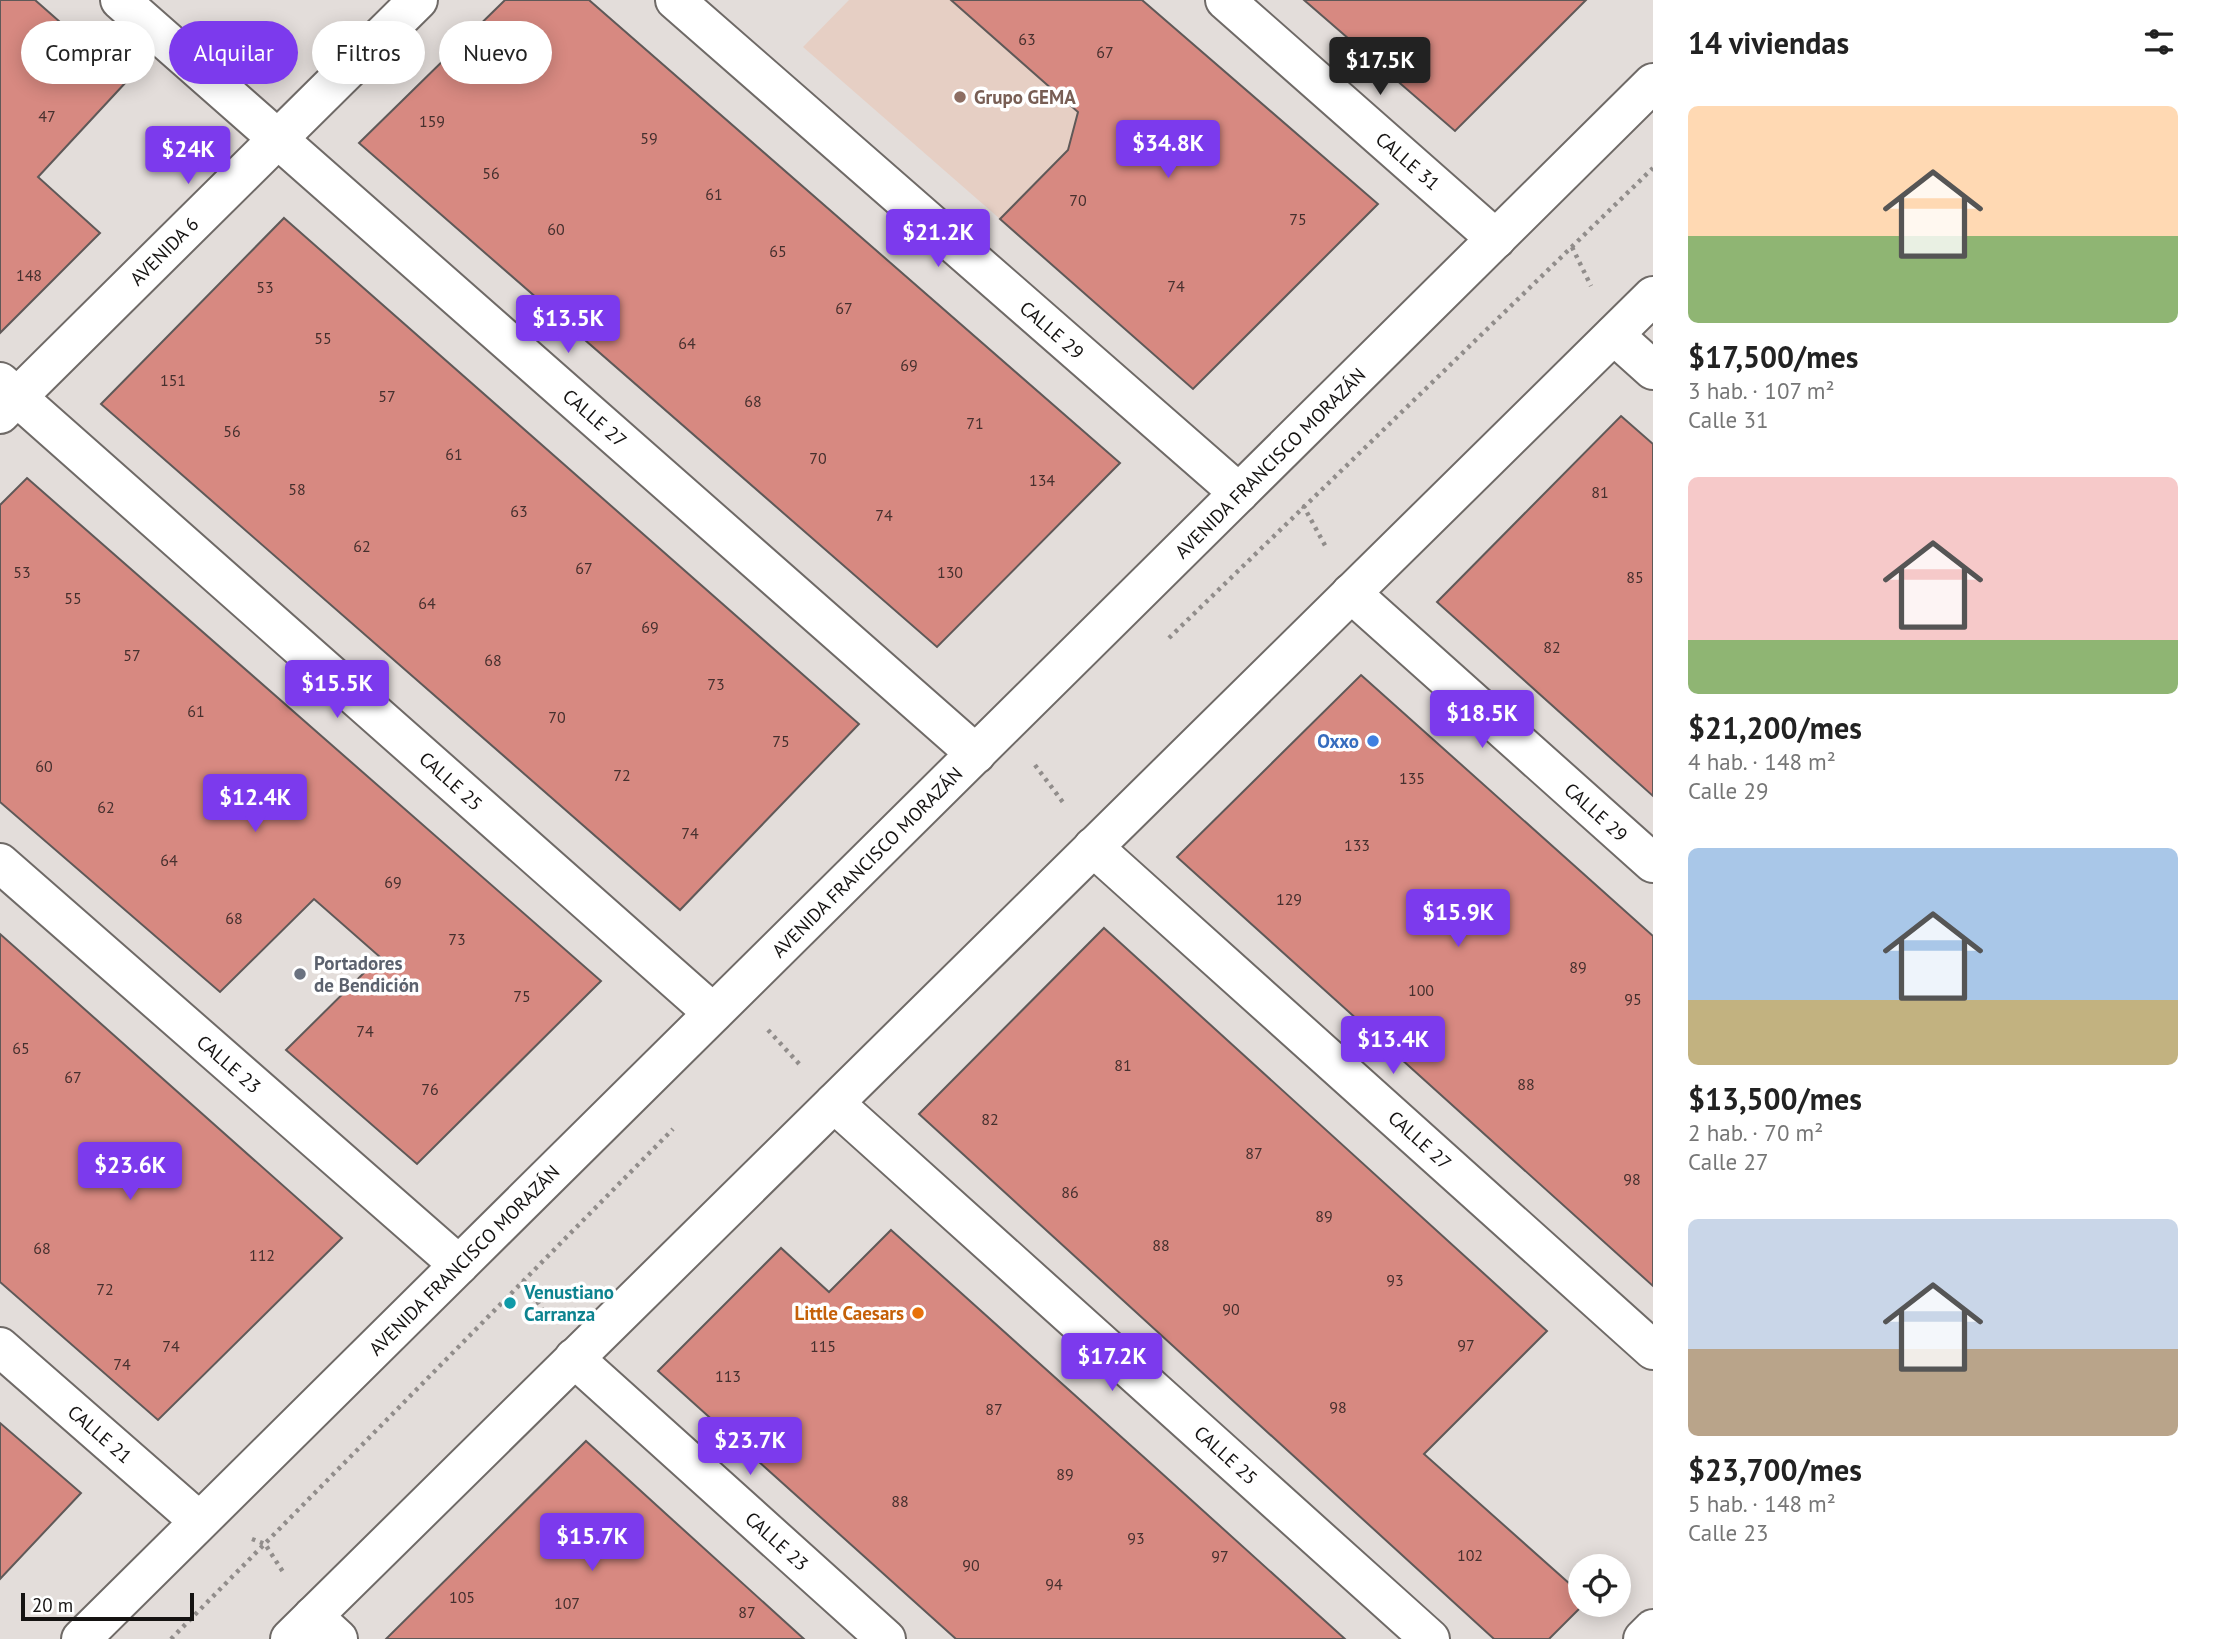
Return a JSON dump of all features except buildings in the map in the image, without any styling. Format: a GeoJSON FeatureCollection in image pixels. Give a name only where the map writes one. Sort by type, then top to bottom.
{"type":"FeatureCollection","features":[{"type":"Feature","properties":{"kind":"street","name":"CALLE 27"},"geometry":{"type":"LineString","coordinates":[[120,0],[976,754]]}},
{"type":"Feature","properties":{"kind":"street","name":"AVENIDA 6"},"geometry":{"type":"LineString","coordinates":[[6,398],[278,139],[418,0]]}},
{"type":"Feature","properties":{"kind":"street","name":"CALLE 29"},"geometry":{"type":"LineString","coordinates":[[675,0],[1239,493]]}},
{"type":"Feature","properties":{"kind":"street","name":"CALLE 31"},"geometry":{"type":"LineString","coordinates":[[1225,0],[1496,239]]}},
{"type":"Feature","properties":{"kind":"street","name":"AVENIDA FRANCISCO MORAZÁN"},"geometry":{"type":"LineString","coordinates":[[81,1639],[1653,83]]}},
{"type":"Feature","properties":{"kind":"street"},"geometry":{"type":"LineString","coordinates":[[313,1631],[574,1358],[1653,296]]}},
{"type":"Feature","properties":{"kind":"street"},"geometry":{"type":"LineString","coordinates":[[1614,335],[1653,370]]}},
{"type":"Feature","properties":{"kind":"street","name":"CALLE 25"},"geometry":{"type":"LineString","coordinates":[[6,398],[723,1004]]}},
{"type":"Feature","properties":{"kind":"street","name":"CALLE 29"},"geometry":{"type":"LineString","coordinates":[[1351,593],[1653,863]]}},
{"type":"Feature","properties":{"kind":"street","name":"CALLE 27"},"geometry":{"type":"LineString","coordinates":[[1093,847],[1653,1350]]}},
{"type":"Feature","properties":{"kind":"street","name":"CALLE 23"},"geometry":{"type":"LineString","coordinates":[[0,863],[459,1265]]}},
{"type":"Feature","properties":{"kind":"street","name":"CALLE 25"},"geometry":{"type":"LineString","coordinates":[[834,1103],[1430,1639]]}},
{"type":"Feature","properties":{"kind":"street","name":"CALLE 21"},"geometry":{"type":"LineString","coordinates":[[0,1347],[200,1521]]}},
{"type":"Feature","properties":{"kind":"street","name":"CALLE 23"},"geometry":{"type":"LineString","coordinates":[[574,1358],[886,1639]]}},
{"type":"Feature","properties":{"kind":"street"},"geometry":{"type":"LineString","coordinates":[[1643,1639],[1653,1629]]}},
{"type":"Feature","properties":{"kind":"path"},"geometry":{"type":"LineString","coordinates":[[1166,641],[1653,168]]}},
{"type":"Feature","properties":{"kind":"path"},"geometry":{"type":"LineString","coordinates":[[1496,239],[1572,246]]}},
{"type":"Feature","properties":{"kind":"path"},"geometry":{"type":"LineString","coordinates":[[1572,246],[1614,335]]}},
{"type":"Feature","properties":{"kind":"path"},"geometry":{"type":"LineString","coordinates":[[1239,493],[1304,507],[1351,593]]}},
{"type":"Feature","properties":{"kind":"path"},"geometry":{"type":"LineString","coordinates":[[976,754],[1038,765],[1093,847]]}},
{"type":"Feature","properties":{"kind":"path"},"geometry":{"type":"LineString","coordinates":[[1028,775],[1038,765]]}},
{"type":"Feature","properties":{"kind":"path"},"geometry":{"type":"LineString","coordinates":[[723,1004],[769,1031],[834,1103]]}},
{"type":"Feature","properties":{"kind":"path"},"geometry":{"type":"LineString","coordinates":[[760,1041],[779,1022]]}},
{"type":"Feature","properties":{"kind":"path"},"geometry":{"type":"LineString","coordinates":[[171,1639],[681,1121]]}},
{"type":"Feature","properties":{"kind":"path"},"geometry":{"type":"LineString","coordinates":[[459,1265],[524,1280],[574,1358]]}},
{"type":"Feature","properties":{"kind":"path"},"geometry":{"type":"LineString","coordinates":[[200,1521],[265,1544],[313,1631]]}},
{"type":"Feature","properties":{"kind":"shaded area","name":"Grupo GEMA"},"geometry":{"type":"Polygon","coordinates":[[[849,0],[951,0],[1092,125],[1000,219],[803,47],[849,0]]]}},
{"type":"Feature","properties":{"kind":"place","name":"Grupo GEMA"},"geometry":{"type":"Point","coordinates":[960,97]}},
{"type":"Feature","properties":{"kind":"place","name":"Oxxo"},"geometry":{"type":"Point","coordinates":[1373,741]}},
{"type":"Feature","properties":{"kind":"place","name":"Portadores de Bendición"},"geometry":{"type":"Point","coordinates":[300,974]}},
{"type":"Feature","properties":{"kind":"place","name":"Venustiano Carranza"},"geometry":{"type":"Point","coordinates":[510,1303]}},
{"type":"Feature","properties":{"kind":"place","name":"Little Caesars"},"geometry":{"type":"Point","coordinates":[918,1313]}}]}
